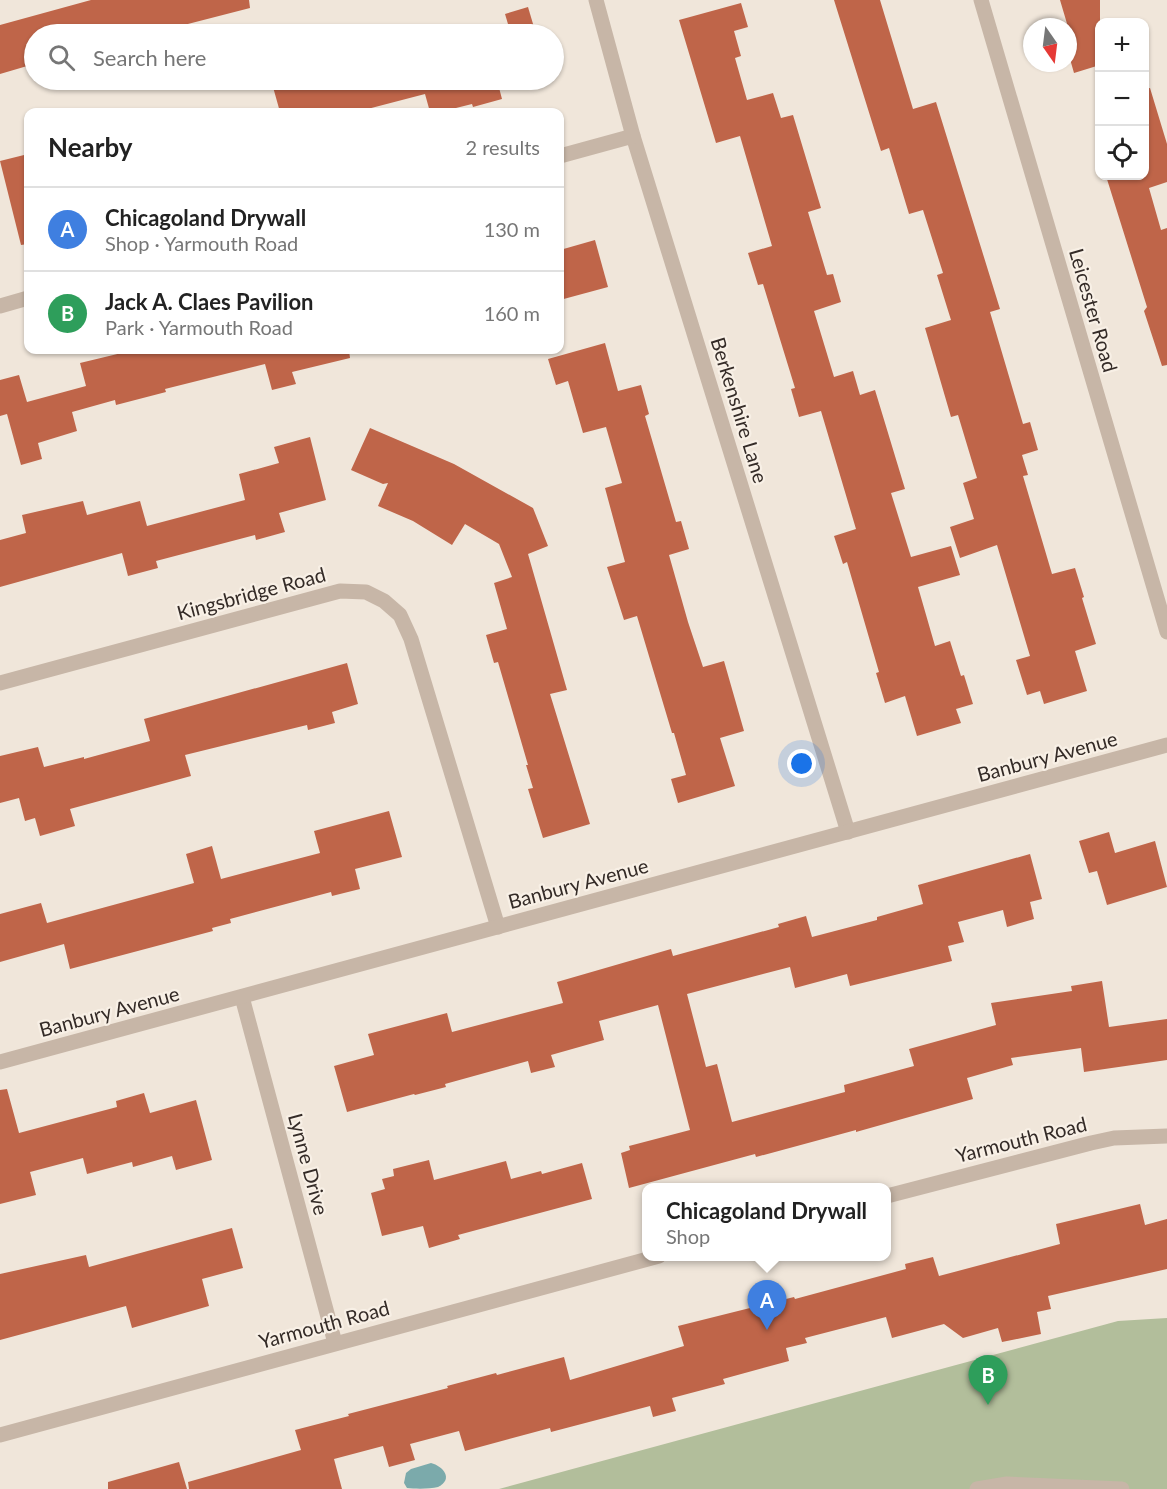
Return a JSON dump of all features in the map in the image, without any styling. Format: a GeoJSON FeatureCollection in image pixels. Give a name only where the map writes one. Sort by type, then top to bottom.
{"type":"FeatureCollection","features":[{"type":"Feature","properties":{"kind":"street","name":"Berkenshire Lane"},"geometry":{"type":"LineString","coordinates":[[596,0],[633,136],[848,832]]}},
{"type":"Feature","properties":{"kind":"street","name":"Leicester Road"},"geometry":{"type":"LineString","coordinates":[[981,0],[1167,632]]}},
{"type":"Feature","properties":{"kind":"street"},"geometry":{"type":"LineString","coordinates":[[564,155],[633,136]]}},
{"type":"Feature","properties":{"kind":"street"},"geometry":{"type":"LineString","coordinates":[[0,306],[24,299]]}},
{"type":"Feature","properties":{"kind":"street","name":"Kingsbridge Road"},"geometry":{"type":"LineString","coordinates":[[0,683],[340,591],[366,592],[384,602],[400,615],[411,639],[498,927]]}},
{"type":"Feature","properties":{"kind":"street","name":"Banbury Avenue"},"geometry":{"type":"LineString","coordinates":[[0,1062],[1167,745]]}},
{"type":"Feature","properties":{"kind":"street","name":"Lynne Drive"},"geometry":{"type":"LineString","coordinates":[[242,997],[335,1343]]}},
{"type":"Feature","properties":{"kind":"street","name":"Yarmouth Road"},"geometry":{"type":"LineString","coordinates":[[891,1195],[1114,1138],[1167,1136]]}},
{"type":"Feature","properties":{"kind":"street","name":"Yarmouth Road"},"geometry":{"type":"LineString","coordinates":[[0,1435],[644,1261]]}},
{"type":"Feature","properties":{"kind":"street"},"geometry":{"type":"LineString","coordinates":[[976,1489],[1007,1484],[1122,1489]]}},
{"type":"Feature","properties":{"kind":"green space"},"geometry":{"type":"Polygon","coordinates":[[[1167,1318],[1167,1489],[499,1489],[1118,1321],[1167,1318]]]}},
{"type":"Feature","properties":{"kind":"water"},"geometry":{"type":"Polygon","coordinates":[[[431,1463],[445,1473],[443,1484],[431,1488],[407,1488],[404,1483],[406,1473],[411,1469],[431,1463]]]}},
{"type":"Feature","properties":{"kind":"building"},"geometry":{"type":"Polygon","coordinates":[[[91,0],[249,0],[250,8],[188,24],[24,24],[24,67],[0,74],[0,25],[91,0]]]}},
{"type":"Feature","properties":{"kind":"building"},"geometry":{"type":"Polygon","coordinates":[[[834,0],[880,0],[913,109],[936,102],[1000,309],[990,312],[1023,424],[1030,422],[1038,450],[1022,455],[1028,475],[1023,476],[1052,574],[1075,568],[1084,597],[1082,598],[1096,644],[1075,651],[1087,691],[1044,704],[1040,691],[1027,695],[1016,660],[1030,656],[997,545],[960,558],[950,527],[974,519],[963,483],[977,478],[958,415],[951,417],[925,328],[951,320],[937,275],[943,273],[923,210],[909,214],[889,148],[881,151],[834,0]]]}},
{"type":"Feature","properties":{"kind":"building"},"geometry":{"type":"Polygon","coordinates":[[[1060,0],[1100,0],[1100,18],[1095,18],[1095,67],[1074,73],[1077,72],[1077,18],[1065,18],[1060,0]]]}},
{"type":"Feature","properties":{"kind":"building"},"geometry":{"type":"Polygon","coordinates":[[[741,3],[748,27],[734,31],[741,56],[735,58],[747,100],[773,93],[781,118],[793,115],[821,208],[808,212],[827,275],[833,274],[841,302],[814,311],[834,377],[853,371],[860,395],[875,390],[905,489],[891,493],[911,557],[951,546],[960,575],[918,587],[935,646],[950,641],[973,704],[956,709],[961,723],[917,736],[905,696],[885,703],[876,673],[879,672],[847,562],[843,564],[834,536],[856,529],[821,411],[799,417],[791,389],[795,388],[763,284],[758,285],[748,253],[772,246],[740,136],[716,143],[679,20],[741,3]]]}},
{"type":"Feature","properties":{"kind":"building"},"geometry":{"type":"Polygon","coordinates":[[[528,7],[533,24],[508,24],[505,14],[528,7]]]}},
{"type":"Feature","properties":{"kind":"building"},"geometry":{"type":"Polygon","coordinates":[[[1149,88],[1167,144],[1167,182],[1149,188],[1161,230],[1167,228],[1167,365],[1162,366],[1144,311],[1147,307],[1107,180],[1149,180],[1149,88]]]}},
{"type":"Feature","properties":{"kind":"building"},"geometry":{"type":"Polygon","coordinates":[[[274,90],[500,90],[502,99],[473,107],[472,104],[456,108],[429,108],[425,94],[371,108],[279,108],[274,90]]]}},
{"type":"Feature","properties":{"kind":"building"},"geometry":{"type":"Polygon","coordinates":[[[24,155],[24,245],[21,245],[0,161],[24,155]]]}},
{"type":"Feature","properties":{"kind":"building"},"geometry":{"type":"Polygon","coordinates":[[[595,240],[608,287],[564,299],[564,249],[595,240]]]}},
{"type":"Feature","properties":{"kind":"building"},"geometry":{"type":"Polygon","coordinates":[[[605,343],[618,391],[641,385],[649,414],[645,416],[676,522],[681,521],[689,549],[669,555],[688,622],[703,667],[724,661],[744,731],[720,738],[735,786],[678,803],[671,779],[686,775],[674,733],[672,733],[637,616],[624,620],[607,567],[625,562],[605,488],[622,483],[606,427],[583,433],[568,381],[556,385],[548,359],[605,343]]]}},
{"type":"Feature","properties":{"kind":"building"},"geometry":{"type":"Polygon","coordinates":[[[117,354],[350,354],[350,358],[292,372],[296,384],[272,390],[265,364],[165,389],[166,392],[116,405],[115,400],[72,412],[77,431],[38,443],[42,459],[21,465],[7,414],[0,416],[0,380],[19,375],[27,402],[86,386],[80,363],[117,354]]]}},
{"type":"Feature","properties":{"kind":"building"},"geometry":{"type":"Polygon","coordinates":[[[370,428],[454,464],[533,508],[548,546],[528,554],[567,690],[550,694],[590,824],[543,838],[528,789],[533,788],[526,765],[528,765],[498,662],[494,663],[486,635],[507,629],[494,583],[512,577],[499,544],[465,524],[452,545],[413,521],[378,506],[388,483],[383,484],[351,470],[370,428]]]}},
{"type":"Feature","properties":{"kind":"building"},"geometry":{"type":"Polygon","coordinates":[[[310,437],[326,500],[279,513],[285,532],[256,540],[255,535],[156,561],[158,568],[128,576],[122,553],[0,587],[0,540],[26,533],[22,515],[83,501],[87,515],[140,501],[147,526],[245,500],[239,474],[279,463],[274,447],[310,437]]]}},
{"type":"Feature","properties":{"kind":"building"},"geometry":{"type":"Polygon","coordinates":[[[347,663],[358,704],[332,712],[335,723],[308,730],[307,725],[185,755],[191,776],[70,809],[75,826],[40,836],[35,818],[25,821],[19,798],[0,803],[0,756],[38,747],[44,767],[84,757],[84,759],[150,741],[144,719],[347,663]]]}},
{"type":"Feature","properties":{"kind":"building"},"geometry":{"type":"Polygon","coordinates":[[[389,811],[402,857],[355,869],[360,889],[332,896],[331,892],[230,919],[231,923],[212,928],[213,931],[70,969],[64,944],[0,962],[0,914],[41,903],[47,923],[194,883],[186,854],[212,846],[221,879],[320,853],[314,831],[389,811]]]}},
{"type":"Feature","properties":{"kind":"building"},"geometry":{"type":"Polygon","coordinates":[[[1109,832],[1115,853],[1155,841],[1167,887],[1107,905],[1097,871],[1089,873],[1079,841],[1109,832]]]}},
{"type":"Feature","properties":{"kind":"building"},"geometry":{"type":"Polygon","coordinates":[[[1030,854],[1042,899],[1030,902],[1034,919],[1007,927],[1003,910],[958,922],[964,942],[948,946],[952,961],[850,986],[847,974],[795,988],[790,967],[687,994],[706,1067],[717,1064],[732,1122],[845,1092],[844,1085],[914,1066],[909,1049],[996,1025],[991,1003],[1072,991],[1071,986],[1102,981],[1109,1027],[1167,1019],[1167,1060],[1084,1072],[1081,1048],[1011,1058],[1013,1065],[967,1078],[973,1099],[856,1132],[856,1130],[756,1157],[755,1154],[629,1188],[621,1153],[630,1150],[629,1146],[690,1130],[658,1005],[599,1021],[604,1040],[551,1055],[555,1067],[531,1073],[528,1061],[445,1084],[446,1087],[347,1112],[334,1066],[374,1055],[368,1034],[447,1013],[452,1032],[563,1003],[557,982],[671,949],[673,956],[779,927],[778,924],[806,916],[812,937],[877,920],[877,917],[923,904],[918,885],[1030,854]]]}},
{"type":"Feature","properties":{"kind":"building"},"geometry":{"type":"Polygon","coordinates":[[[7,1089],[19,1133],[117,1107],[116,1101],[144,1093],[150,1113],[196,1100],[212,1160],[176,1170],[172,1156],[133,1167],[132,1162],[87,1174],[83,1158],[30,1172],[36,1195],[0,1204],[0,1090],[7,1089]]]}},
{"type":"Feature","properties":{"kind":"building"},"geometry":{"type":"Polygon","coordinates":[[[429,1160],[434,1180],[506,1161],[511,1179],[541,1171],[542,1174],[582,1163],[592,1199],[458,1235],[460,1239],[429,1248],[423,1226],[382,1236],[371,1193],[385,1189],[382,1179],[394,1176],[393,1169],[429,1160]]]}},
{"type":"Feature","properties":{"kind":"building"},"geometry":{"type":"Polygon","coordinates":[[[1140,1204],[1145,1225],[1167,1219],[1167,1269],[1048,1296],[1051,1309],[1037,1312],[1041,1334],[1002,1342],[998,1328],[963,1338],[944,1324],[892,1338],[886,1317],[805,1338],[807,1343],[786,1348],[789,1361],[723,1379],[725,1384],[672,1398],[676,1411],[653,1417],[650,1406],[551,1432],[550,1428],[465,1451],[459,1431],[410,1444],[415,1460],[389,1467],[383,1446],[334,1459],[342,1489],[189,1489],[188,1482],[301,1450],[295,1430],[349,1416],[348,1414],[496,1373],[497,1375],[564,1357],[570,1380],[684,1346],[678,1326],[794,1297],[795,1299],[906,1269],[905,1264],[933,1257],[939,1276],[1060,1244],[1056,1224],[1140,1204]]]}},
{"type":"Feature","properties":{"kind":"building"},"geometry":{"type":"Polygon","coordinates":[[[232,1228],[243,1268],[202,1279],[209,1306],[132,1328],[126,1306],[0,1340],[0,1274],[86,1255],[89,1267],[232,1228]]]}},
{"type":"Feature","properties":{"kind":"building"},"geometry":{"type":"Polygon","coordinates":[[[179,1462],[187,1489],[108,1489],[108,1482],[179,1462]]]}},
{"type":"Feature","properties":{"kind":"place","name":"Chicagoland Drywall"},"geometry":{"type":"Point","coordinates":[767,1330]}},
{"type":"Feature","properties":{"kind":"place","name":"Jack A. Claes Pavilion"},"geometry":{"type":"Point","coordinates":[988,1405]}}]}
